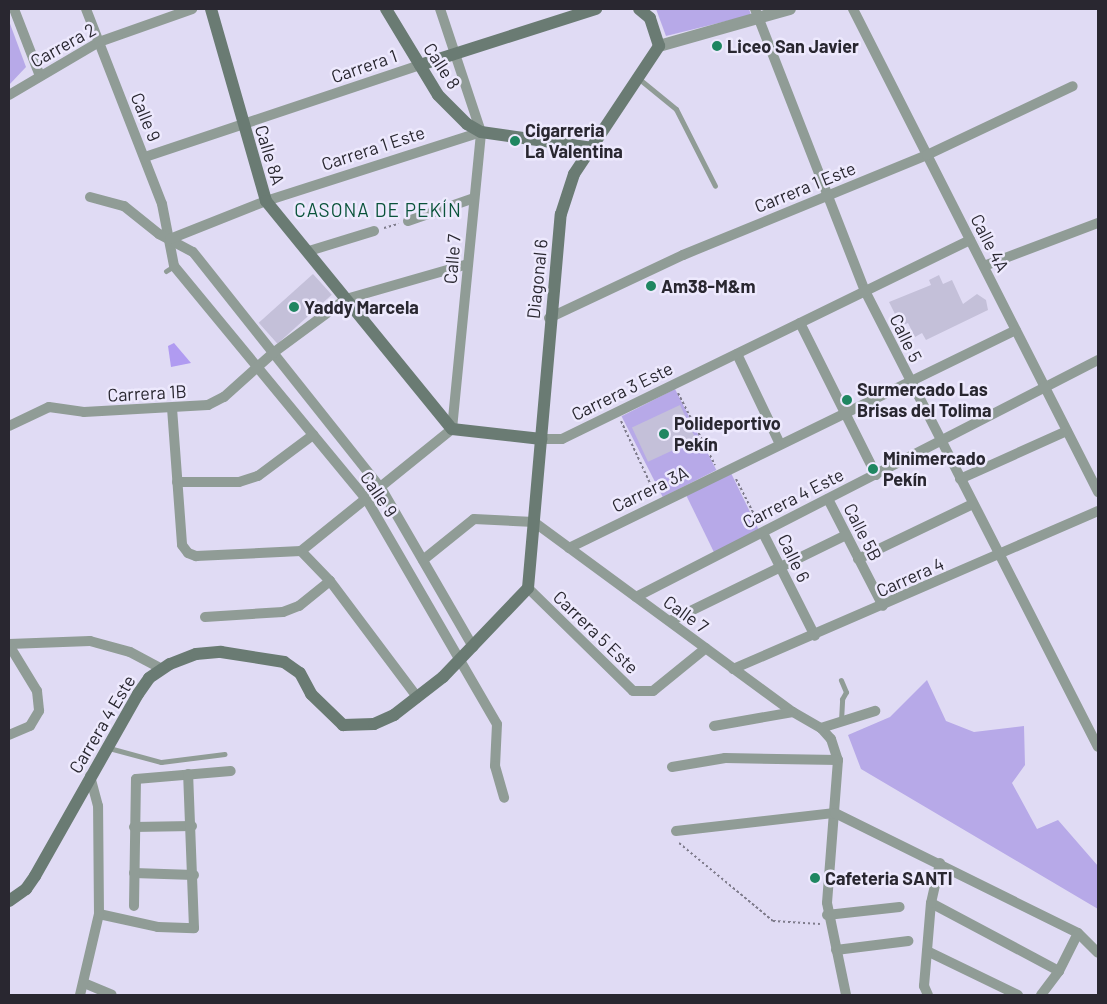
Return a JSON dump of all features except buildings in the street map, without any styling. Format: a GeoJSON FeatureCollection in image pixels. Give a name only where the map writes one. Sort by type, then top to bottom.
{"type":"FeatureCollection","features":[{"type":"Feature","properties":{"kind":"main road","name":"Calle 8A"},"geometry":{"type":"LineString","coordinates":[[211,9],[242,126],[266,201],[309,251],[452,429]]}},
{"type":"Feature","properties":{"kind":"main road","name":"Calle 8"},"geometry":{"type":"LineString","coordinates":[[386,9],[438,95],[456,115],[480,132]]}},
{"type":"Feature","properties":{"kind":"main road","name":"Carrera 1"},"geometry":{"type":"LineString","coordinates":[[420,65],[596,9]]}},
{"type":"Feature","properties":{"kind":"main road"},"geometry":{"type":"LineString","coordinates":[[639,9],[650,18],[659,46]]}},
{"type":"Feature","properties":{"kind":"main road","name":"Diagonal 6"},"geometry":{"type":"LineString","coordinates":[[528,588],[542,439],[550,318],[566,192],[659,46]]}},
{"type":"Feature","properties":{"kind":"main road","name":"Carrera 1 Este"},"geometry":{"type":"LineString","coordinates":[[480,132],[593,148]]}},
{"type":"Feature","properties":{"kind":"main road","name":"Carrera 3 Este"},"geometry":{"type":"LineString","coordinates":[[452,429],[542,439]]}},
{"type":"Feature","properties":{"kind":"main road","name":"Carrera 4 Este"},"geometry":{"type":"LineString","coordinates":[[9,901],[30,883],[138,694],[149,678],[162,669],[196,654],[221,652],[284,662],[300,673],[310,694],[343,726],[374,724],[418,698],[459,663],[528,588]]}},
{"type":"Feature","properties":{"kind":"street"},"geometry":{"type":"LineString","coordinates":[[14,9],[40,76]]}},
{"type":"Feature","properties":{"kind":"street","name":"Calle 9"},"geometry":{"type":"LineString","coordinates":[[86,9],[145,157],[170,239],[170,269],[256,366],[367,500],[459,663],[497,724],[495,766],[504,798]]}},
{"type":"Feature","properties":{"kind":"street","name":"Carrera 2"},"geometry":{"type":"LineString","coordinates":[[9,95],[99,42],[192,9]]}},
{"type":"Feature","properties":{"kind":"street","name":"Calle 7"},"geometry":{"type":"LineString","coordinates":[[440,9],[480,132],[452,429]]}},
{"type":"Feature","properties":{"kind":"street"},"geometry":{"type":"LineString","coordinates":[[659,46],[756,13],[790,9]]}},
{"type":"Feature","properties":{"kind":"street","name":"Calle 4A"},"geometry":{"type":"LineString","coordinates":[[853,9],[1098,492]]}},
{"type":"Feature","properties":{"kind":"street","name":"Calle 5"},"geometry":{"type":"LineString","coordinates":[[756,13],[864,289],[909,382],[973,504],[997,556],[1098,747]]}},
{"type":"Feature","properties":{"kind":"street","name":"Carrera 1"},"geometry":{"type":"LineString","coordinates":[[145,157],[420,65]]}},
{"type":"Feature","properties":{"kind":"street","name":"Carrera 1 Este"},"geometry":{"type":"LineString","coordinates":[[550,318],[683,255],[927,155],[1073,86]]}},
{"type":"Feature","properties":{"kind":"street","name":"Carrera 1 Este"},"geometry":{"type":"LineString","coordinates":[[170,239],[266,201],[480,132]]}},
{"type":"Feature","properties":{"kind":"street"},"geometry":{"type":"LineString","coordinates":[[90,197],[124,206],[159,234],[170,239]]}},
{"type":"Feature","properties":{"kind":"street"},"geometry":{"type":"LineString","coordinates":[[408,221],[474,198]]}},
{"type":"Feature","properties":{"kind":"street"},"geometry":{"type":"LineString","coordinates":[[984,266],[1098,223]]}},
{"type":"Feature","properties":{"kind":"street"},"geometry":{"type":"LineString","coordinates":[[309,251],[374,231]]}},
{"type":"Feature","properties":{"kind":"street","name":"Calle 9"},"geometry":{"type":"LineString","coordinates":[[170,239],[193,252],[381,488],[473,647]]}},
{"type":"Feature","properties":{"kind":"street","name":"Carrera 3 Este"},"geometry":{"type":"LineString","coordinates":[[542,439],[562,439],[800,323],[864,289],[970,240]]}},
{"type":"Feature","properties":{"kind":"street"},"geometry":{"type":"LineString","coordinates":[[346,299],[468,264]]}},
{"type":"Feature","properties":{"kind":"street","name":"Carrera 1B"},"geometry":{"type":"LineString","coordinates":[[9,426],[49,407],[84,412],[208,406],[224,397],[256,366],[346,299]]}},
{"type":"Feature","properties":{"kind":"street"},"geometry":{"type":"LineString","coordinates":[[800,323],[876,475]]}},
{"type":"Feature","properties":{"kind":"street","name":"Carrera 3A"},"geometry":{"type":"LineString","coordinates":[[569,548],[1016,330]]}},
{"type":"Feature","properties":{"kind":"street"},"geometry":{"type":"LineString","coordinates":[[737,354],[780,444]]}},
{"type":"Feature","properties":{"kind":"street","name":"Carrera 4 Este"},"geometry":{"type":"LineString","coordinates":[[636,597],[1098,360]]}},
{"type":"Feature","properties":{"kind":"street"},"geometry":{"type":"LineString","coordinates":[[172,408],[182,545],[188,553],[196,556],[301,552],[452,429]]}},
{"type":"Feature","properties":{"kind":"street"},"geometry":{"type":"LineString","coordinates":[[960,479],[1067,431]]}},
{"type":"Feature","properties":{"kind":"street"},"geometry":{"type":"LineString","coordinates":[[176,482],[239,482],[258,476],[313,435]]}},
{"type":"Feature","properties":{"kind":"street","name":"Calle 5B"},"geometry":{"type":"LineString","coordinates":[[828,500],[883,606]]}},
{"type":"Feature","properties":{"kind":"street"},"geometry":{"type":"LineString","coordinates":[[858,559],[973,504]]}},
{"type":"Feature","properties":{"kind":"street","name":"Carrera 4"},"geometry":{"type":"LineString","coordinates":[[734,668],[815,636],[1098,511]]}},
{"type":"Feature","properties":{"kind":"street"},"geometry":{"type":"LineString","coordinates":[[423,560],[474,519],[534,522]]}},
{"type":"Feature","properties":{"kind":"street","name":"Calle 7"},"geometry":{"type":"LineString","coordinates":[[534,522],[793,712],[821,728]]}},
{"type":"Feature","properties":{"kind":"street","name":"Calle 6"},"geometry":{"type":"LineString","coordinates":[[764,533],[815,636]]}},
{"type":"Feature","properties":{"kind":"street"},"geometry":{"type":"LineString","coordinates":[[670,621],[846,535]]}},
{"type":"Feature","properties":{"kind":"street"},"geometry":{"type":"LineString","coordinates":[[301,552],[330,581],[418,698]]}},
{"type":"Feature","properties":{"kind":"street"},"geometry":{"type":"LineString","coordinates":[[205,617],[283,612],[299,606],[330,581]]}},
{"type":"Feature","properties":{"kind":"street","name":"Carrera 5 Este"},"geometry":{"type":"LineString","coordinates":[[528,588],[634,691],[644,692],[653,690],[706,648]]}},
{"type":"Feature","properties":{"kind":"street","name":"Carrera 4 Este"},"geometry":{"type":"LineString","coordinates":[[9,645],[90,641],[130,652],[162,669]]}},
{"type":"Feature","properties":{"kind":"street"},"geometry":{"type":"LineString","coordinates":[[9,645],[37,690],[39,711],[30,726],[9,735]]}},
{"type":"Feature","properties":{"kind":"street"},"geometry":{"type":"LineString","coordinates":[[846,995],[829,920],[838,760],[831,739],[821,728],[876,711]]}},
{"type":"Feature","properties":{"kind":"street"},"geometry":{"type":"LineString","coordinates":[[714,726],[793,712]]}},
{"type":"Feature","properties":{"kind":"street"},"geometry":{"type":"LineString","coordinates":[[672,767],[725,758],[838,760]]}},
{"type":"Feature","properties":{"kind":"street"},"geometry":{"type":"LineString","coordinates":[[134,906],[136,779],[231,771]]}},
{"type":"Feature","properties":{"kind":"street"},"geometry":{"type":"LineString","coordinates":[[99,914],[158,927],[194,928],[194,875],[188,774]]}},
{"type":"Feature","properties":{"kind":"street"},"geometry":{"type":"LineString","coordinates":[[80,995],[99,914],[98,806],[90,776]]}},
{"type":"Feature","properties":{"kind":"street"},"geometry":{"type":"LineString","coordinates":[[676,831],[835,813],[1078,933],[1098,953]]}},
{"type":"Feature","properties":{"kind":"street"},"geometry":{"type":"LineString","coordinates":[[134,827],[192,826]]}},
{"type":"Feature","properties":{"kind":"street"},"geometry":{"type":"LineString","coordinates":[[928,995],[924,986],[931,903],[940,864]]}},
{"type":"Feature","properties":{"kind":"street"},"geometry":{"type":"LineString","coordinates":[[134,873],[194,875]]}},
{"type":"Feature","properties":{"kind":"street"},"geometry":{"type":"LineString","coordinates":[[931,903],[1060,972]]}},
{"type":"Feature","properties":{"kind":"street"},"geometry":{"type":"LineString","coordinates":[[829,920],[900,907]]}},
{"type":"Feature","properties":{"kind":"street"},"geometry":{"type":"LineString","coordinates":[[1040,995],[1060,972],[1078,933]]}},
{"type":"Feature","properties":{"kind":"street"},"geometry":{"type":"LineString","coordinates":[[836,950],[908,941]]}},
{"type":"Feature","properties":{"kind":"street"},"geometry":{"type":"LineString","coordinates":[[927,951],[1018,995]]}},
{"type":"Feature","properties":{"kind":"street"},"geometry":{"type":"LineString","coordinates":[[84,983],[112,995]]}},
{"type":"Feature","properties":{"kind":"lane"},"geometry":{"type":"LineString","coordinates":[[638,78],[676,109],[715,186]]}},
{"type":"Feature","properties":{"kind":"lane"},"geometry":{"type":"LineString","coordinates":[[841,680],[846,692],[842,699],[841,722]]}},
{"type":"Feature","properties":{"kind":"lane"},"geometry":{"type":"LineString","coordinates":[[106,748],[161,762],[225,754]]}},
{"type":"Feature","properties":{"kind":"path"},"geometry":{"type":"LineString","coordinates":[[374,231],[408,221]]}},
{"type":"Feature","properties":{"kind":"path"},"geometry":{"type":"LineString","coordinates":[[674,384],[719,474]]}},
{"type":"Feature","properties":{"kind":"path"},"geometry":{"type":"LineString","coordinates":[[617,412],[659,503]]}},
{"type":"Feature","properties":{"kind":"path","name":"Calle 6"},"geometry":{"type":"LineString","coordinates":[[731,468],[764,533]]}},
{"type":"Feature","properties":{"kind":"path"},"geometry":{"type":"LineString","coordinates":[[676,831],[679,842],[773,921],[829,920]]}},
{"type":"Feature","properties":{"kind":"shaded area"},"geometry":{"type":"Polygon","coordinates":[[[656,9],[749,9],[751,15],[666,36],[656,9]]]}},
{"type":"Feature","properties":{"kind":"shaded area"},"geometry":{"type":"Polygon","coordinates":[[[9,21],[26,67],[9,85],[9,21]]]}},
{"type":"Feature","properties":{"kind":"shaded area"},"geometry":{"type":"Polygon","coordinates":[[[174,343],[191,363],[171,367],[168,346],[174,343]]]}},
{"type":"Feature","properties":{"kind":"shaded area"},"geometry":{"type":"Polygon","coordinates":[[[675,389],[716,470],[663,497],[622,416],[675,389]]]}},
{"type":"Feature","properties":{"kind":"shaded area"},"geometry":{"type":"Polygon","coordinates":[[[731,473],[759,531],[714,552],[686,495],[731,473]]]}},
{"type":"Feature","properties":{"kind":"shaded area"},"geometry":{"type":"Polygon","coordinates":[[[927,680],[946,721],[974,732],[1024,726],[1025,765],[1012,783],[1037,829],[1058,820],[1098,866],[1098,909],[861,769],[848,735],[890,717],[927,680]]]}},
{"type":"Feature","properties":{"kind":"place","name":"Liceo San Javier"},"geometry":{"type":"Point","coordinates":[717,46]}},
{"type":"Feature","properties":{"kind":"place","name":"Cigarreria La Valentina"},"geometry":{"type":"Point","coordinates":[515,141]}},
{"type":"Feature","properties":{"kind":"place","name":"Am38-M&m"},"geometry":{"type":"Point","coordinates":[651,286]}},
{"type":"Feature","properties":{"kind":"place","name":"Yaddy Marcela"},"geometry":{"type":"Point","coordinates":[294,307]}},
{"type":"Feature","properties":{"kind":"place","name":"Surmercado Las Brisas del Tolima"},"geometry":{"type":"Point","coordinates":[847,400]}},
{"type":"Feature","properties":{"kind":"place","name":"Polideportivo Pekín"},"geometry":{"type":"Point","coordinates":[664,434]}},
{"type":"Feature","properties":{"kind":"place","name":"Minimercado Pekín"},"geometry":{"type":"Point","coordinates":[873,469]}},
{"type":"Feature","properties":{"kind":"place","name":"Cafeteria SANTI"},"geometry":{"type":"Point","coordinates":[815,878]}},
{"type":"Feature","properties":{"kind":"district","name":"CASONA DE PEKÍN"},"geometry":{"type":"Point","coordinates":[378,210]}}]}
